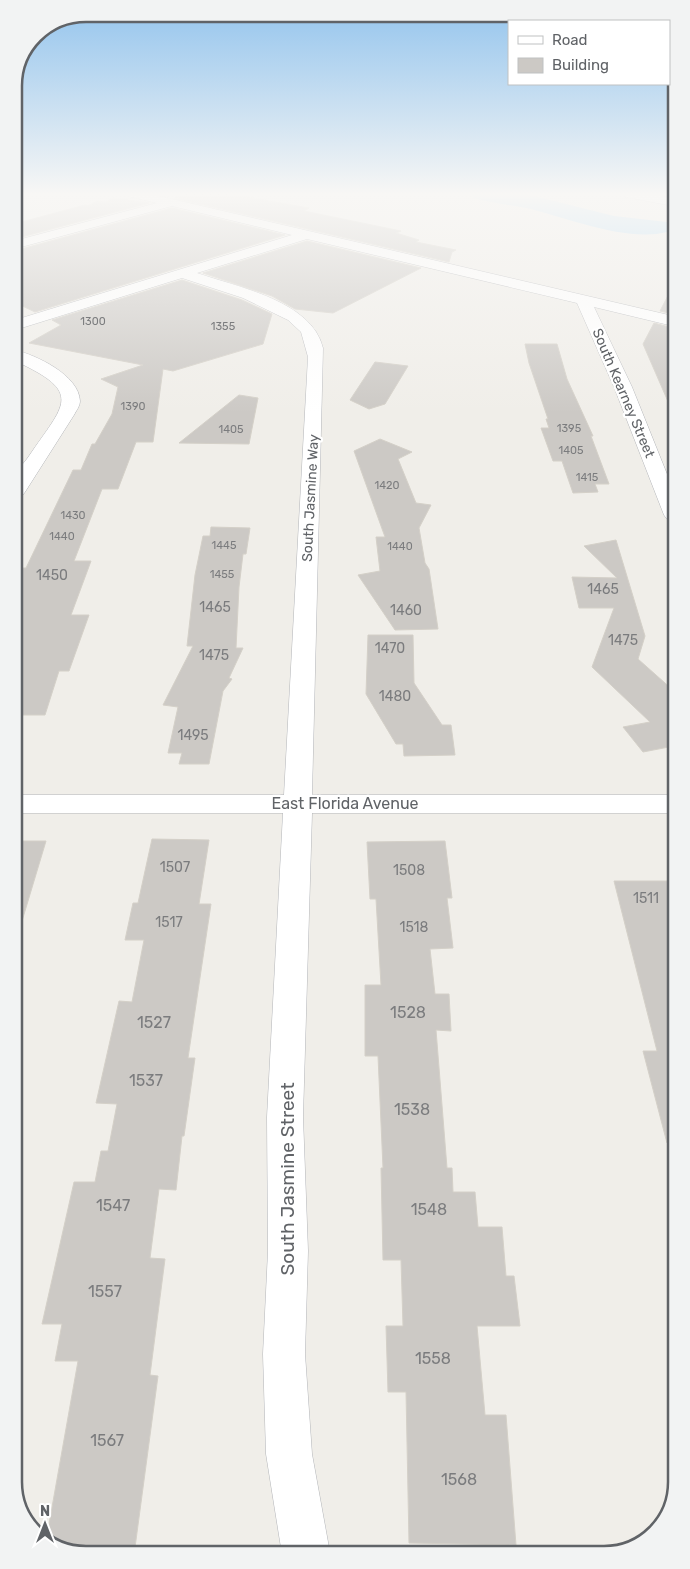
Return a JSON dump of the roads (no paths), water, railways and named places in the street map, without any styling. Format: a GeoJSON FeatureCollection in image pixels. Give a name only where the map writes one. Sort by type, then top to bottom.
{"type":"FeatureCollection","features":[{"type":"Feature","properties":{"kind":"street"},"geometry":{"type":"LineString","coordinates":[[23,322],[209,266]]}},
{"type":"Feature","properties":{"kind":"street"},"geometry":{"type":"LineString","coordinates":[[442,266],[668,320]]}},
{"type":"Feature","properties":{"kind":"street","name":"South Jasmine Way"},"geometry":{"type":"LineString","coordinates":[[185,274],[284,311],[304,325],[314,343],[317,369],[298,803]]}},
{"type":"Feature","properties":{"kind":"street","name":"South Kearney Street"},"geometry":{"type":"LineString","coordinates":[[583,299],[624,387],[668,500]]}},
{"type":"Feature","properties":{"kind":"street"},"geometry":{"type":"LineString","coordinates":[[23,359],[60,379],[70,394],[71,402],[65,415],[23,480]]}},
{"type":"Feature","properties":{"kind":"street","name":"South Jasmine Street"},"geometry":{"type":"LineString","coordinates":[[298,803],[285,1117],[288,1251],[284,1354],[289,1454],[305,1546]]}},
{"type":"Feature","properties":{"kind":"street","name":"East Florida Avenue"},"geometry":{"type":"LineString","coordinates":[[22,804],[668,804]]}}]}
